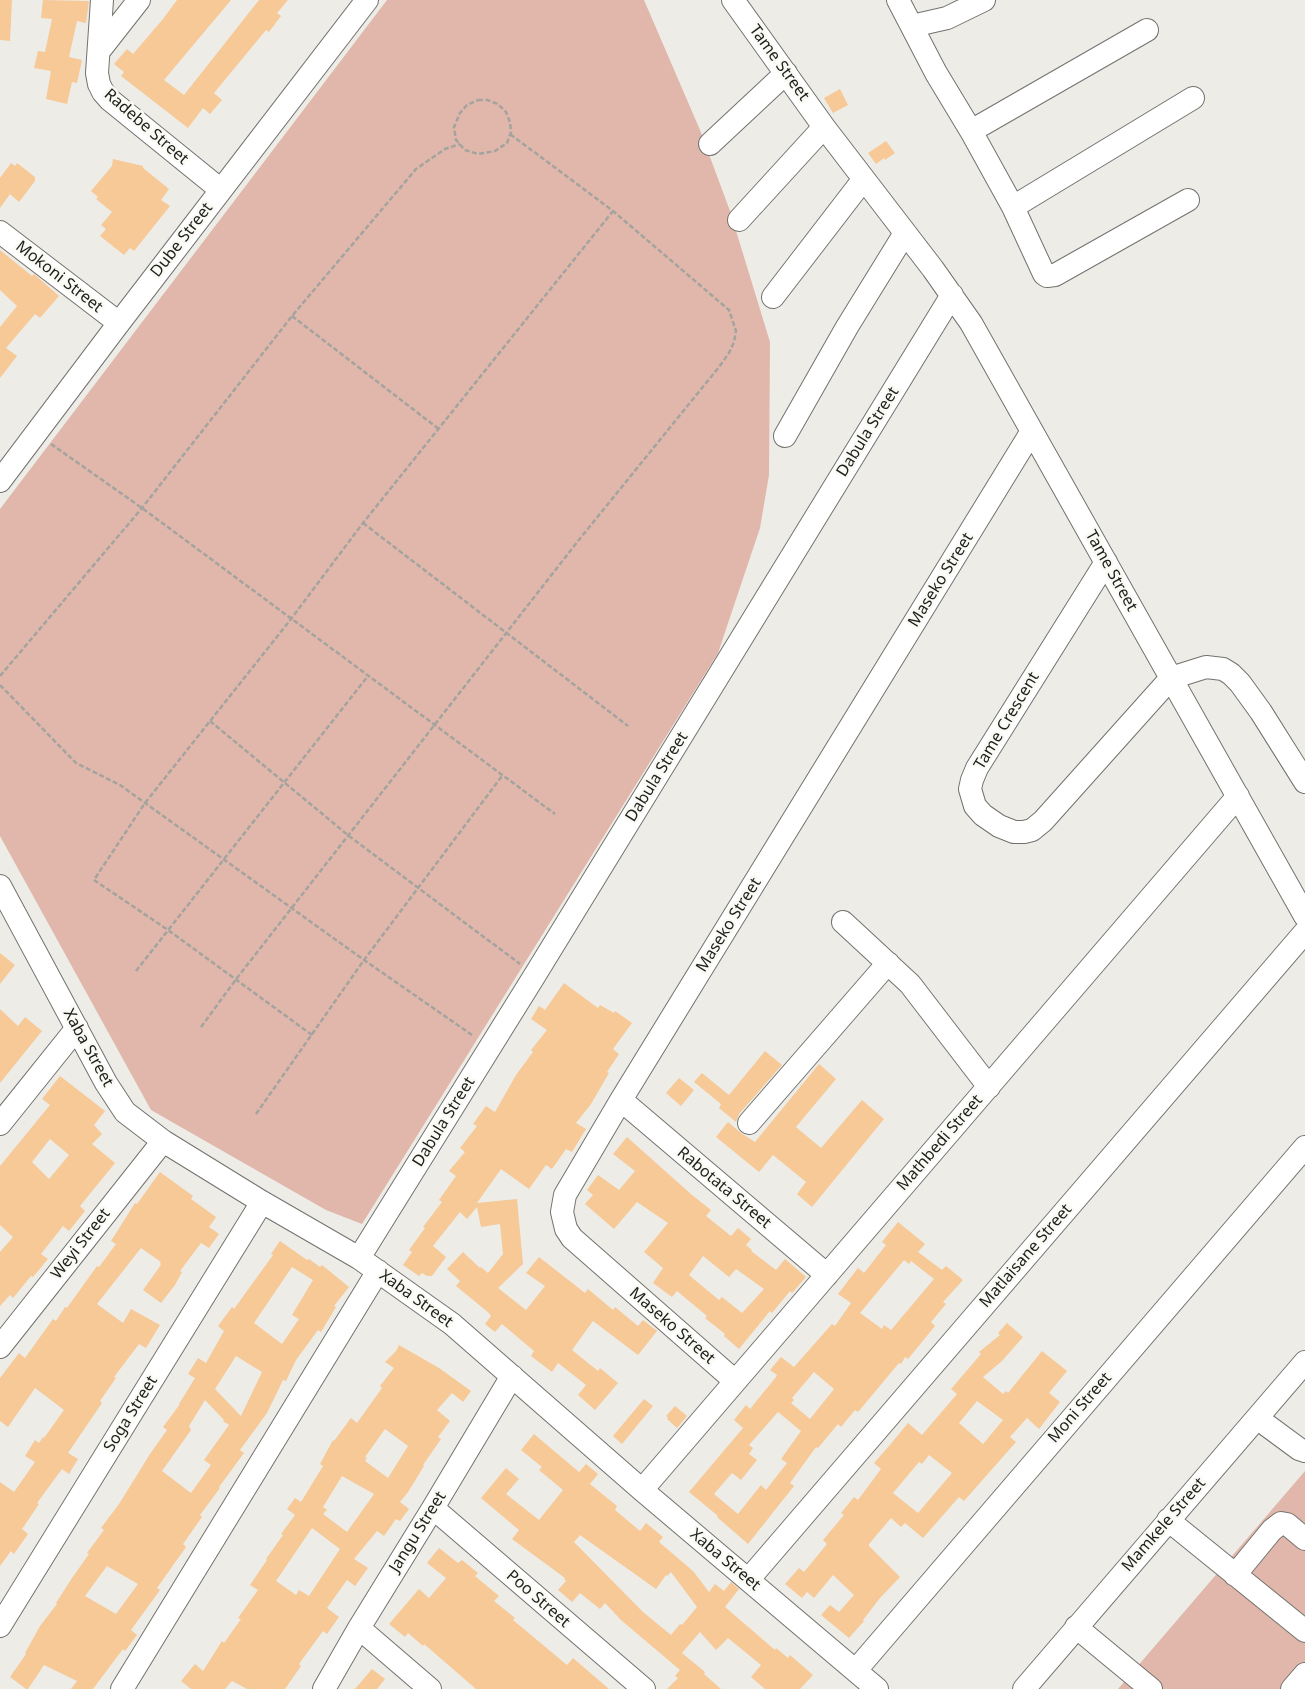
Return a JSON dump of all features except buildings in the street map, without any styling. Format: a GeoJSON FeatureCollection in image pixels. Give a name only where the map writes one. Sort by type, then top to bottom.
{"type":"FeatureCollection","features":[{"type":"Feature","properties":{"kind":"street","name":"Radebe Street"},"geometry":{"type":"LineString","coordinates":[[102,0],[97,74],[103,92],[110,100],[221,190]]}},
{"type":"Feature","properties":{"kind":"street"},"geometry":{"type":"LineString","coordinates":[[99,51],[140,0]]}},
{"type":"Feature","properties":{"kind":"street","name":"Dube Street"},"geometry":{"type":"LineString","coordinates":[[0,481],[118,323],[367,0]]}},
{"type":"Feature","properties":{"kind":"street","name":"Tame Street"},"geometry":{"type":"LineString","coordinates":[[733,0],[863,180],[952,295],[971,323],[1305,916]]}},
{"type":"Feature","properties":{"kind":"street"},"geometry":{"type":"LineString","coordinates":[[898,0],[936,72],[1013,207],[1044,274],[1051,276],[1188,200]]}},
{"type":"Feature","properties":{"kind":"street"},"geometry":{"type":"LineString","coordinates":[[912,26],[946,18],[984,0]]}},
{"type":"Feature","properties":{"kind":"street"},"geometry":{"type":"LineString","coordinates":[[971,131],[1148,30]]}},
{"type":"Feature","properties":{"kind":"street"},"geometry":{"type":"LineString","coordinates":[[710,144],[786,73]]}},
{"type":"Feature","properties":{"kind":"street"},"geometry":{"type":"LineString","coordinates":[[1013,207],[1193,98]]}},
{"type":"Feature","properties":{"kind":"street"},"geometry":{"type":"LineString","coordinates":[[739,220],[824,127]]}},
{"type":"Feature","properties":{"kind":"street"},"geometry":{"type":"LineString","coordinates":[[773,297],[863,180]]}},
{"type":"Feature","properties":{"kind":"street","name":"Mokoni Street"},"geometry":{"type":"LineString","coordinates":[[0,232],[118,323]]}},
{"type":"Feature","properties":{"kind":"street"},"geometry":{"type":"LineString","coordinates":[[785,436],[847,327],[905,233]]}},
{"type":"Feature","properties":{"kind":"street","name":"Dabula Street"},"geometry":{"type":"LineString","coordinates":[[359,1258],[952,295]]}},
{"type":"Feature","properties":{"kind":"street","name":"Maseko Street"},"geometry":{"type":"LineString","coordinates":[[735,1381],[579,1245],[566,1229],[562,1212],[565,1195],[1032,431]]}},
{"type":"Feature","properties":{"kind":"street","name":"Tame Crescent"},"geometry":{"type":"LineString","coordinates":[[1106,562],[977,768],[970,789],[975,806],[983,815],[1006,829],[1014,832],[1032,830],[1043,822],[1171,678]]}},
{"type":"Feature","properties":{"kind":"street"},"geometry":{"type":"LineString","coordinates":[[1171,678],[1206,667],[1223,669],[1231,674],[1250,695],[1305,782]]}},
{"type":"Feature","properties":{"kind":"street","name":"Mathbedi Street"},"geometry":{"type":"LineString","coordinates":[[642,1490],[1238,796]]}},
{"type":"Feature","properties":{"kind":"street","name":"Xaba Street"},"geometry":{"type":"LineString","coordinates":[[1,893],[77,1028],[106,1084],[125,1112],[163,1141],[262,1202],[359,1258],[452,1324],[642,1490],[877,1689]]}},
{"type":"Feature","properties":{"kind":"street"},"geometry":{"type":"LineString","coordinates":[[843,922],[910,984],[989,1087]]}},
{"type":"Feature","properties":{"kind":"street","name":"Matlaisane Street"},"geometry":{"type":"LineString","coordinates":[[748,1580],[1305,932]]}},
{"type":"Feature","properties":{"kind":"street"},"geometry":{"type":"LineString","coordinates":[[749,1123],[888,963]]}},
{"type":"Feature","properties":{"kind":"street"},"geometry":{"type":"LineString","coordinates":[[0,1124],[77,1028]]}},
{"type":"Feature","properties":{"kind":"street","name":"Rabotata Street"},"geometry":{"type":"LineString","coordinates":[[622,1100],[827,1275]]}},
{"type":"Feature","properties":{"kind":"street","name":"Weyi Street"},"geometry":{"type":"LineString","coordinates":[[0,1347],[163,1141]]}},
{"type":"Feature","properties":{"kind":"street","name":"Moni Street"},"geometry":{"type":"LineString","coordinates":[[856,1670],[1305,1146]]}},
{"type":"Feature","properties":{"kind":"street","name":"Soga Street"},"geometry":{"type":"LineString","coordinates":[[0,1626],[262,1202]]}},
{"type":"Feature","properties":{"kind":"street"},"geometry":{"type":"LineString","coordinates":[[122,1689],[378,1271]]}},
{"type":"Feature","properties":{"kind":"street","name":"Mamkele Street"},"geometry":{"type":"LineString","coordinates":[[1024,1689],[1076,1626],[1305,1362]]}},
{"type":"Feature","properties":{"kind":"street","name":"Jangu Street"},"geometry":{"type":"LineString","coordinates":[[324,1689],[512,1376]]}},
{"type":"Feature","properties":{"kind":"street"},"geometry":{"type":"LineString","coordinates":[[1257,1418],[1299,1449],[1305,1451]]}},
{"type":"Feature","properties":{"kind":"street","name":"Poo Street"},"geometry":{"type":"LineString","coordinates":[[433,1508],[644,1689]]}},
{"type":"Feature","properties":{"kind":"street"},"geometry":{"type":"LineString","coordinates":[[1168,1520],[1305,1631]]}},
{"type":"Feature","properties":{"kind":"street"},"geometry":{"type":"LineString","coordinates":[[1235,1575],[1278,1525],[1286,1524],[1305,1539]]}},
{"type":"Feature","properties":{"kind":"street"},"geometry":{"type":"LineString","coordinates":[[1076,1626],[1151,1689]]}},
{"type":"Feature","properties":{"kind":"street"},"geometry":{"type":"LineString","coordinates":[[359,1628],[430,1689]]}},
{"type":"Feature","properties":{"kind":"street"},"geometry":{"type":"LineString","coordinates":[[1292,1689],[1305,1674]]}},
{"type":"Feature","properties":{"kind":"path"},"geometry":{"type":"LineString","coordinates":[[478,100],[488,100],[498,104],[506,112],[510,122],[510,134],[507,143],[495,151],[478,154],[466,150],[456,140],[454,127],[460,113],[467,105],[478,100]]}},
{"type":"Feature","properties":{"kind":"path"},"geometry":{"type":"LineString","coordinates":[[201,1027],[237,978],[578,541],[719,367],[734,342],[736,330],[729,310],[613,212],[510,134]]}},
{"type":"Feature","properties":{"kind":"path"},"geometry":{"type":"LineString","coordinates":[[0,676],[142,508],[292,316],[416,169],[445,149],[460,144]]}},
{"type":"Feature","properties":{"kind":"path"},"geometry":{"type":"LineString","coordinates":[[312,1035],[237,978],[94,880],[145,803],[291,619],[363,523],[440,430],[613,212]]}},
{"type":"Feature","properties":{"kind":"path"},"geometry":{"type":"LineString","coordinates":[[292,316],[440,430]]}},
{"type":"Feature","properties":{"kind":"path"},"geometry":{"type":"LineString","coordinates":[[35,434],[142,508],[555,814]]}},
{"type":"Feature","properties":{"kind":"path"},"geometry":{"type":"LineString","coordinates":[[363,523],[628,726]]}},
{"type":"Feature","properties":{"kind":"path"},"geometry":{"type":"LineString","coordinates":[[136,971],[368,676]]}},
{"type":"Feature","properties":{"kind":"path"},"geometry":{"type":"LineString","coordinates":[[0,685],[76,763],[120,785],[472,1035]]}},
{"type":"Feature","properties":{"kind":"path"},"geometry":{"type":"LineString","coordinates":[[210,721],[349,836],[535,975]]}},
{"type":"Feature","properties":{"kind":"path"},"geometry":{"type":"LineString","coordinates":[[256,1114],[364,960],[503,776]]}},
{"type":"Feature","properties":{"kind":"shaded area"},"geometry":{"type":"Polygon","coordinates":[[[387,0],[644,0],[700,130],[730,211],[770,342],[769,475],[760,528],[718,653],[362,1224],[326,1210],[151,1110],[0,836],[0,509],[387,0]]]}},
{"type":"Feature","properties":{"kind":"shaded area"},"geometry":{"type":"Polygon","coordinates":[[[1305,1471],[1305,1689],[1118,1689],[1305,1471]]]}}]}
